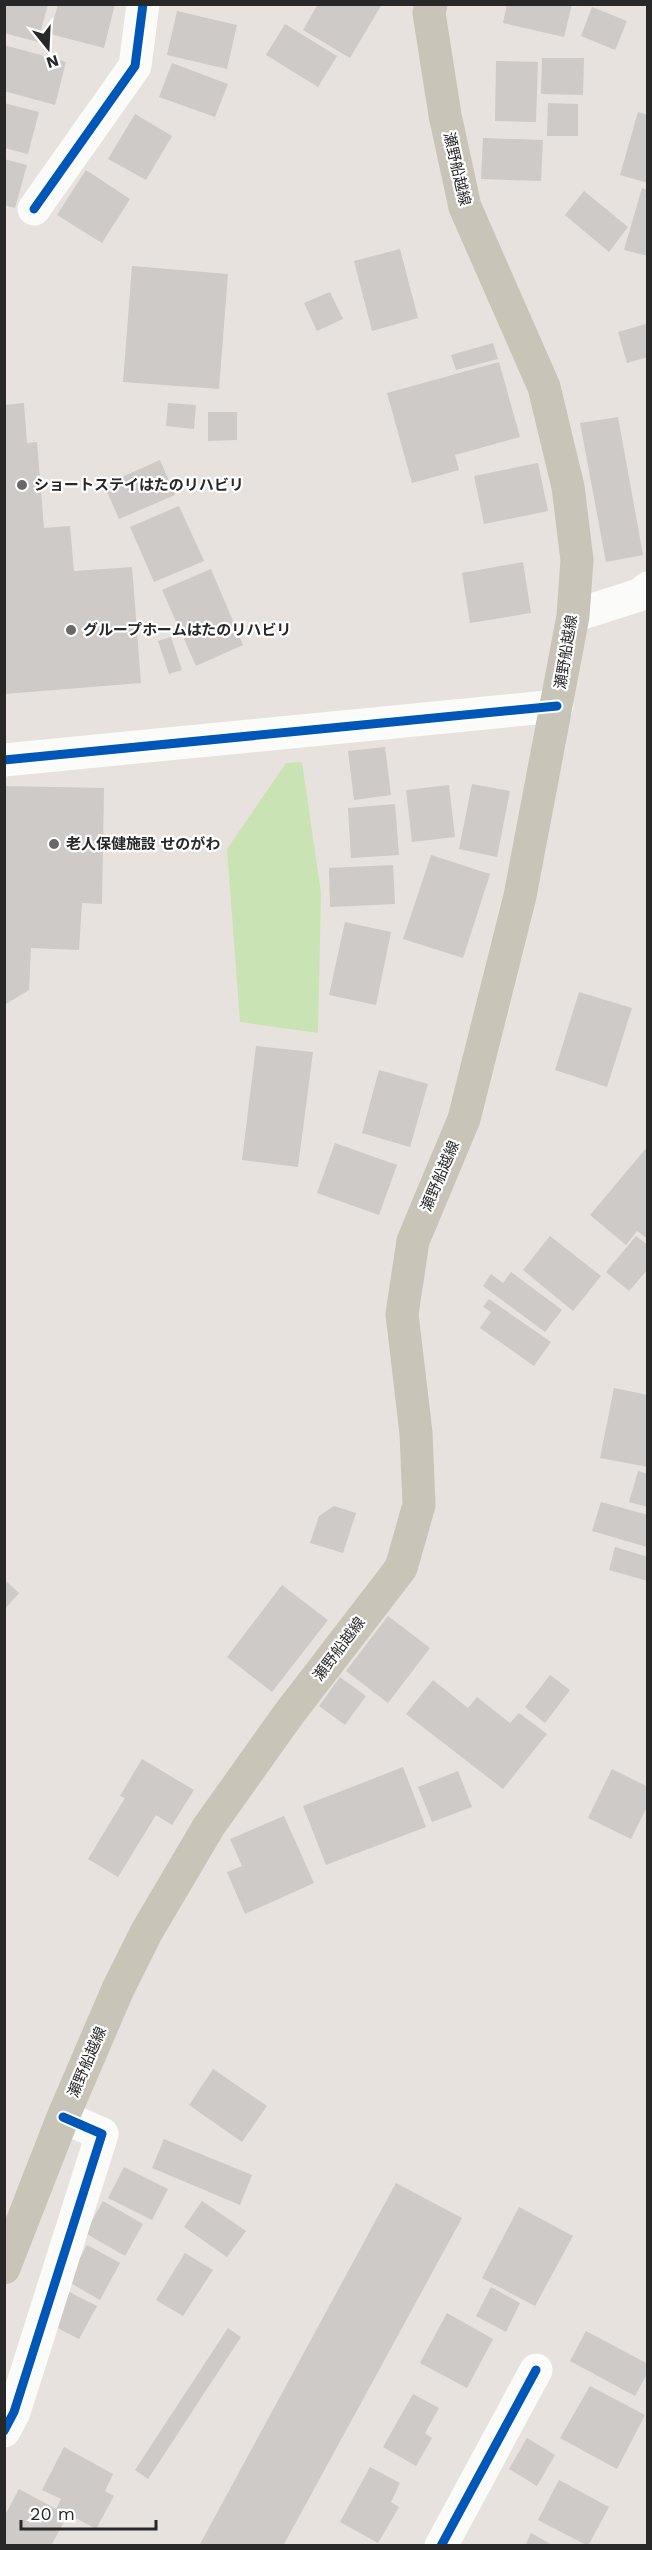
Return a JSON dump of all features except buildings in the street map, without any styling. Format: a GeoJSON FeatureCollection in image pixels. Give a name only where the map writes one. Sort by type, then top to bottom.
{"type":"FeatureCollection","features":[{"type":"Feature","properties":{"kind":"main road","name":"瀬野船越線"},"geometry":{"type":"LineString","coordinates":[[4,2268],[63,2117],[118,1989],[147,1931],[209,1826],[288,1715],[401,1568],[418,1504],[416,1433],[402,1314],[413,1241],[464,1119],[520,896],[573,616],[577,560],[568,487],[544,387],[465,207],[445,115],[429,13],[431,4]]}},
{"type":"Feature","properties":{"kind":"street"},"geometry":{"type":"LineString","coordinates":[[34,209],[135,66],[143,4]]}},
{"type":"Feature","properties":{"kind":"street"},"geometry":{"type":"LineString","coordinates":[[573,616],[639,595],[648,588]]}},
{"type":"Feature","properties":{"kind":"street"},"geometry":{"type":"LineString","coordinates":[[4,760],[557,706]]}},
{"type":"Feature","properties":{"kind":"street"},"geometry":{"type":"LineString","coordinates":[[4,2431],[14,2412],[102,2134],[63,2117]]}},
{"type":"Feature","properties":{"kind":"street"},"geometry":{"type":"LineString","coordinates":[[441,2546],[536,2370]]}},
{"type":"Feature","properties":{"kind":"green space"},"geometry":{"type":"Polygon","coordinates":[[[302,762],[321,893],[318,1033],[240,1022],[227,849],[286,763],[302,762]]]}},
{"type":"Feature","properties":{"kind":"cycle path"},"geometry":{"type":"LineString","coordinates":[[34,209],[135,66],[143,4]]}},
{"type":"Feature","properties":{"kind":"cycle path"},"geometry":{"type":"LineString","coordinates":[[4,760],[557,706]]}},
{"type":"Feature","properties":{"kind":"cycle path"},"geometry":{"type":"LineString","coordinates":[[4,2431],[14,2412],[102,2134],[63,2117]]}},
{"type":"Feature","properties":{"kind":"cycle path"},"geometry":{"type":"LineString","coordinates":[[441,2546],[536,2370]]}},
{"type":"Feature","properties":{"kind":"place","name":"ショートステイはたのリハビリ"},"geometry":{"type":"Point","coordinates":[22,485]}},
{"type":"Feature","properties":{"kind":"place","name":"グループホームはたのリハビリ"},"geometry":{"type":"Point","coordinates":[71,630]}},
{"type":"Feature","properties":{"kind":"place","name":"老人保健施設 せのがわ"},"geometry":{"type":"Point","coordinates":[54,844]}}]}
